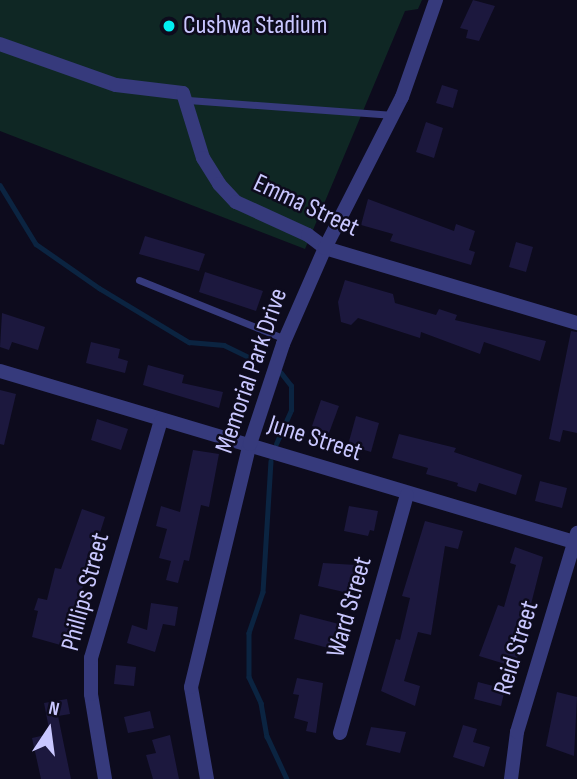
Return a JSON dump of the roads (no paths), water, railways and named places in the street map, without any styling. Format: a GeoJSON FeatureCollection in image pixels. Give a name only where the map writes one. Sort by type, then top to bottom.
{"type":"FeatureCollection","features":[{"type":"Feature","properties":{"kind":"street","name":"Memorial Park Drive"},"geometry":{"type":"LineString","coordinates":[[207,779],[191,687],[250,444],[285,339],[325,248],[393,115],[422,48],[436,0]]}},
{"type":"Feature","properties":{"kind":"street"},"geometry":{"type":"LineString","coordinates":[[0,44],[116,85],[175,90],[188,100]]}},
{"type":"Feature","properties":{"kind":"street","name":"Emma Street"},"geometry":{"type":"LineString","coordinates":[[188,100],[203,158],[219,184],[251,211],[308,235],[325,248],[577,323]]}},
{"type":"Feature","properties":{"kind":"street","name":"June Street"},"geometry":{"type":"LineString","coordinates":[[0,371],[250,444],[407,495],[576,538]]}},
{"type":"Feature","properties":{"kind":"street","name":"Phillips Street"},"geometry":{"type":"LineString","coordinates":[[106,779],[91,694],[91,658],[161,420]]}},
{"type":"Feature","properties":{"kind":"street","name":"Ward Street"},"geometry":{"type":"LineString","coordinates":[[340,733],[407,495]]}},
{"type":"Feature","properties":{"kind":"street","name":"Reid Street"},"geometry":{"type":"LineString","coordinates":[[511,779],[517,732],[576,538]]}},
{"type":"Feature","properties":{"kind":"lane"},"geometry":{"type":"LineString","coordinates":[[188,100],[393,115]]}},
{"type":"Feature","properties":{"kind":"lane"},"geometry":{"type":"LineString","coordinates":[[139,280],[285,339]]}},
{"type":"Feature","properties":{"kind":"waterway"},"geometry":{"type":"LineString","coordinates":[[0,185],[36,244],[99,288],[189,342],[224,345],[255,360]]}},
{"type":"Feature","properties":{"kind":"waterway"},"geometry":{"type":"LineString","coordinates":[[276,444],[291,410],[291,386],[281,373]]}},
{"type":"Feature","properties":{"kind":"waterway"},"geometry":{"type":"LineString","coordinates":[[271,461],[263,592],[249,633],[249,677],[261,703],[267,736],[287,779]]}},
{"type":"Feature","properties":{"kind":"place","name":"Cushwa Stadium"},"geometry":{"type":"Point","coordinates":[169,26]}}]}
